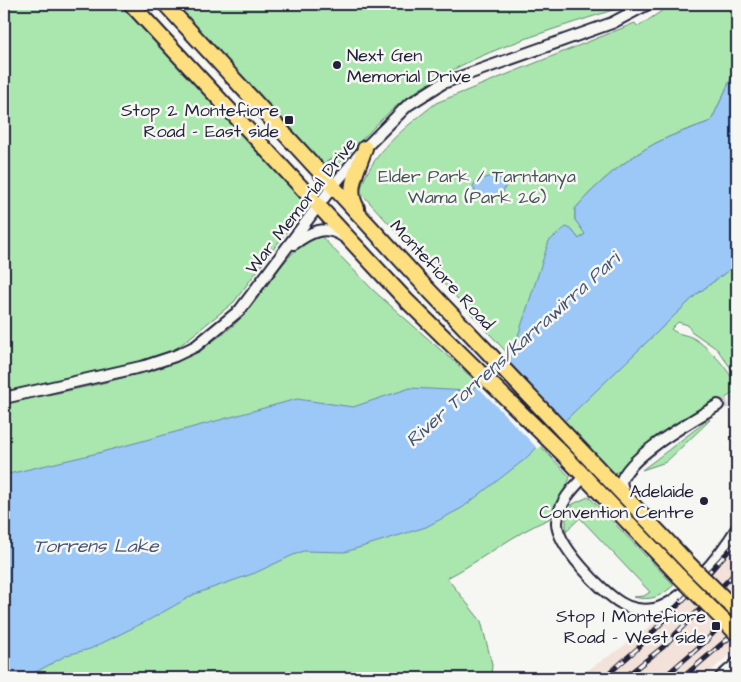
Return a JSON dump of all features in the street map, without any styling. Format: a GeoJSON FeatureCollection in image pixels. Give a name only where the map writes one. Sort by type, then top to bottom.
{"type":"FeatureCollection","features":[{"type":"Feature","properties":{"kind":"main road"},"geometry":{"type":"LineString","coordinates":[[131,4],[406,300],[564,455],[737,634]]}},
{"type":"Feature","properties":{"kind":"main road","name":"Montefiore Road"},"geometry":{"type":"LineString","coordinates":[[165,4],[423,284],[737,612]]}},
{"type":"Feature","properties":{"kind":"main road"},"geometry":{"type":"LineString","coordinates":[[365,148],[354,178],[351,194],[365,220]]}},
{"type":"Feature","properties":{"kind":"street","name":"War Memorial Drive"},"geometry":{"type":"LineString","coordinates":[[4,398],[137,368],[175,356],[196,346],[240,310],[333,186],[365,148],[408,105],[443,83],[612,23],[648,4]]}},
{"type":"Feature","properties":{"kind":"street"},"geometry":{"type":"LineString","coordinates":[[285,251],[306,235],[323,229],[337,232],[354,245]]}},
{"type":"Feature","properties":{"kind":"street"},"geometry":{"type":"LineString","coordinates":[[602,470],[615,473],[629,467],[662,441],[718,405]]}},
{"type":"Feature","properties":{"kind":"street"},"geometry":{"type":"LineString","coordinates":[[624,495],[621,482],[629,467]]}},
{"type":"Feature","properties":{"kind":"street"},"geometry":{"type":"LineString","coordinates":[[584,477],[569,493],[559,514],[557,523],[561,540],[569,554],[614,599],[631,608],[653,609],[670,603],[708,566],[737,528]]}},
{"type":"Feature","properties":{"kind":"street"},"geometry":{"type":"LineString","coordinates":[[720,678],[737,663]]}},
{"type":"Feature","properties":{"kind":"shaded area"},"geometry":{"type":"Polygon","coordinates":[[[737,538],[737,648],[703,678],[576,678],[640,635],[683,596],[737,538]]]}},
{"type":"Feature","properties":{"kind":"green space"},"geometry":{"type":"Polygon","coordinates":[[[4,4],[130,4],[195,81],[305,202],[302,205],[304,208],[234,302],[167,356],[4,392],[4,4]]]}},
{"type":"Feature","properties":{"kind":"green space","name":"Elder Park / Tarntanya Wama (Park 26)"},"geometry":{"type":"Polygon","coordinates":[[[175,4],[631,4],[518,42],[462,65],[436,79],[391,111],[337,166],[331,159],[323,164],[175,4]]]}},
{"type":"Feature","properties":{"kind":"green space","name":"Elder Park / Tarntanya Wama (Park 26)"},"geometry":{"type":"Polygon","coordinates":[[[672,4],[737,4],[737,66],[711,121],[676,134],[634,156],[602,181],[575,209],[575,220],[586,233],[579,239],[571,229],[509,355],[360,192],[365,178],[380,153],[413,121],[436,103],[635,23],[638,27],[672,4]]]}},
{"type":"Feature","properties":{"kind":"green space"},"geometry":{"type":"Polygon","coordinates":[[[318,233],[374,291],[494,397],[570,477],[549,519],[523,532],[447,578],[481,621],[492,664],[491,678],[4,678],[4,404],[93,385],[156,368],[185,356],[211,342],[245,314],[294,252],[318,233]]]}},
{"type":"Feature","properties":{"kind":"green space"},"geometry":{"type":"Polygon","coordinates":[[[737,264],[737,367],[733,371],[717,349],[691,331],[688,325],[678,322],[671,329],[693,338],[706,348],[726,368],[737,390],[624,470],[611,474],[559,425],[697,294],[737,264]]]}},
{"type":"Feature","properties":{"kind":"green space"},"geometry":{"type":"Polygon","coordinates":[[[709,419],[666,462],[642,470],[709,419]]]}},
{"type":"Feature","properties":{"kind":"green space"},"geometry":{"type":"Polygon","coordinates":[[[588,497],[674,585],[655,597],[633,597],[644,596],[650,592],[580,518],[566,531],[566,519],[573,504],[588,497]]]}},
{"type":"Feature","properties":{"kind":"water","name":"Torrens Lake"},"geometry":{"type":"Polygon","coordinates":[[[737,66],[737,264],[697,294],[524,460],[462,508],[426,527],[345,552],[303,551],[255,573],[195,594],[149,620],[90,649],[67,655],[25,678],[4,678],[4,475],[98,453],[297,399],[353,407],[410,388],[469,391],[492,376],[509,355],[516,342],[549,241],[566,227],[571,229],[579,239],[585,234],[575,220],[575,209],[602,181],[634,156],[676,134],[711,121],[737,66]]]}},
{"type":"Feature","properties":{"kind":"water"},"geometry":{"type":"Polygon","coordinates":[[[491,176],[501,179],[506,184],[503,192],[489,197],[475,191],[473,186],[476,181],[491,176]]]}},
{"type":"Feature","properties":{"kind":"pier"},"geometry":{"type":"Polygon","coordinates":[[[504,357],[566,421],[538,449],[475,384],[490,374],[504,357]]]}},
{"type":"Feature","properties":{"kind":"tunnel"},"geometry":{"type":"LineString","coordinates":[[718,405],[737,400]]}},
{"type":"Feature","properties":{"kind":"railway"},"geometry":{"type":"LineString","coordinates":[[604,678],[638,648],[737,542]]}},
{"type":"Feature","properties":{"kind":"railway"},"geometry":{"type":"LineString","coordinates":[[624,678],[663,647],[737,571]]}},
{"type":"Feature","properties":{"kind":"railway"},"geometry":{"type":"LineString","coordinates":[[663,678],[706,641],[737,607]]}},
{"type":"Feature","properties":{"kind":"railway"},"geometry":{"type":"LineString","coordinates":[[682,678],[737,631]]}},
{"type":"Feature","properties":{"kind":"place","name":"Next Gen Memorial Drive"},"geometry":{"type":"Point","coordinates":[337,65]}},
{"type":"Feature","properties":{"kind":"place","name":"Stop 2 Montefiore Road - East side"},"geometry":{"type":"Point","coordinates":[289,120]}},
{"type":"Feature","properties":{"kind":"place","name":"Adelaide Convention Centre"},"geometry":{"type":"Point","coordinates":[704,501]}},
{"type":"Feature","properties":{"kind":"place","name":"Stop 1 Montefiore Road - West side"},"geometry":{"type":"Point","coordinates":[716,626]}},
{"type":"Feature","properties":{"kind":"water label","name":"River Torrens/Karrawirra Pari"},"geometry":{"type":"Point","coordinates":[513,350]}}]}
